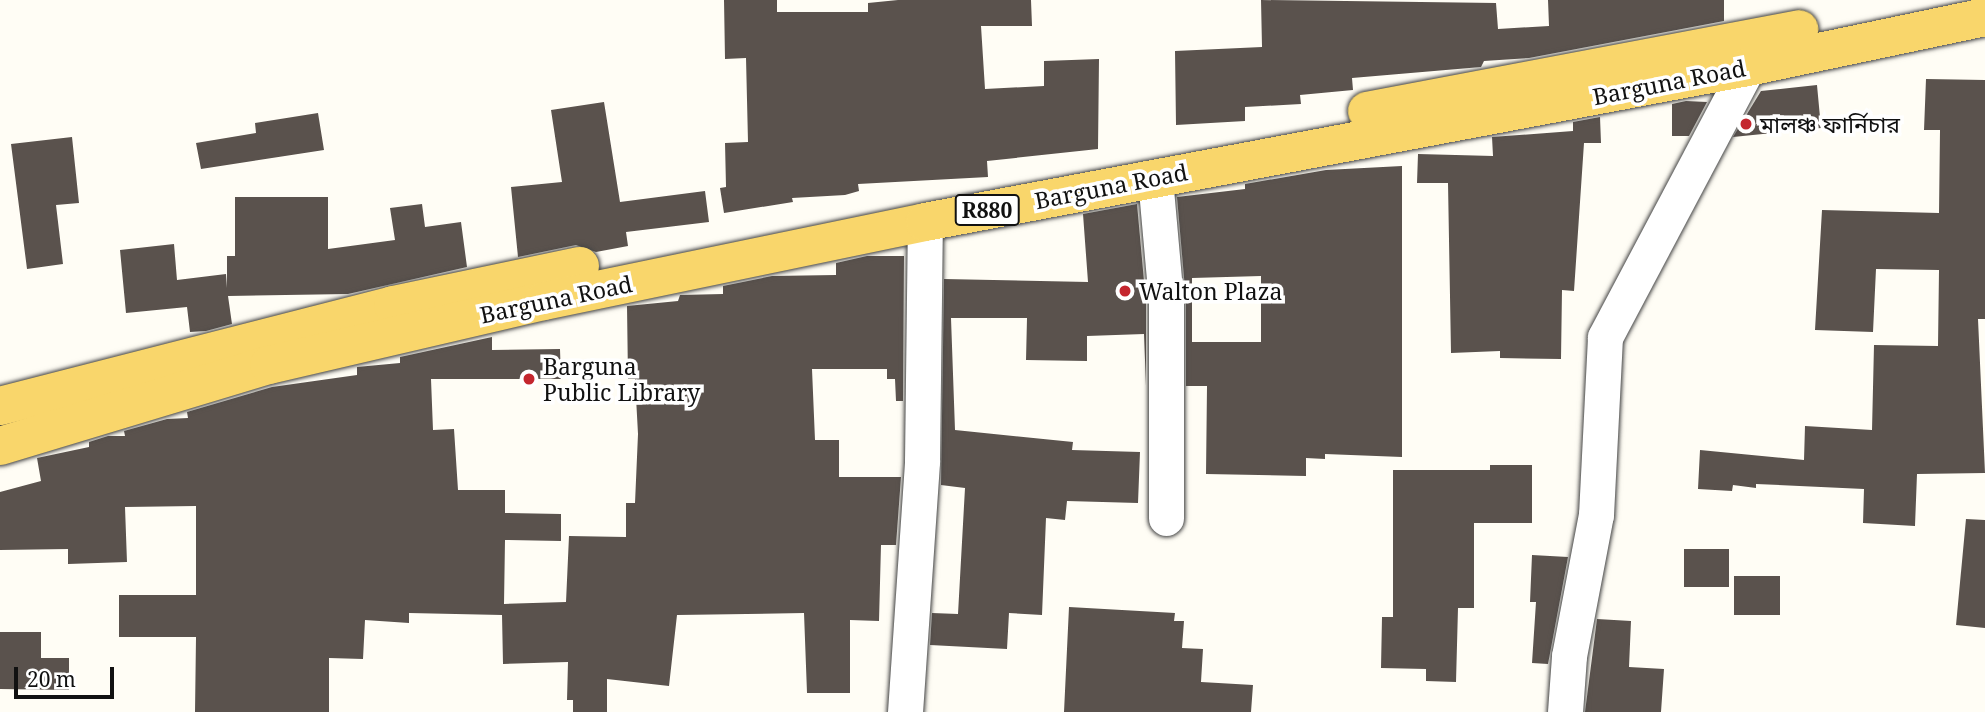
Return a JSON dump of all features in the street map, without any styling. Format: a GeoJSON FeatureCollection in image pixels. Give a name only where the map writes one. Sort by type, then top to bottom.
{"type":"FeatureCollection","features":[{"type":"Feature","properties":{"kind":"main road","name":"Barguna Road"},"geometry":{"type":"LineString","coordinates":[[0,406],[393,304],[1940,0]]}},
{"type":"Feature","properties":{"kind":"main road","name":"Barguna Road"},"geometry":{"type":"LineString","coordinates":[[0,446],[269,365],[544,301],[925,222],[1748,67],[1985,18]]}},
{"type":"Feature","properties":{"kind":"street"},"geometry":{"type":"LineString","coordinates":[[1565,712],[1569,656],[1597,514],[1605,337],[1748,67]]}},
{"type":"Feature","properties":{"kind":"street"},"geometry":{"type":"LineString","coordinates":[[1155,178],[1166,302],[1166,518]]}},
{"type":"Feature","properties":{"kind":"street"},"geometry":{"type":"LineString","coordinates":[[905,712],[922,461],[925,222]]}},
{"type":"Feature","properties":{"kind":"building"},"geometry":{"type":"Polygon","coordinates":[[[724,0],[777,0],[777,12],[868,12],[868,3],[898,0],[1031,0],[1032,26],[981,26],[985,89],[1044,86],[1044,61],[1099,59],[1098,149],[987,161],[988,177],[858,184],[859,191],[845,195],[792,198],[793,202],[724,213],[720,188],[726,187],[725,143],[748,142],[746,58],[725,59],[724,0]]]}},
{"type":"Feature","properties":{"kind":"building"},"geometry":{"type":"Polygon","coordinates":[[[1261,0],[1496,3],[1498,29],[1549,26],[1548,0],[1724,0],[1724,21],[1529,58],[1484,61],[1481,67],[1352,78],[1353,90],[1300,95],[1301,104],[1245,107],[1245,121],[1176,125],[1175,51],[1262,47],[1261,0]]]}},
{"type":"Feature","properties":{"kind":"building"},"geometry":{"type":"Polygon","coordinates":[[[1926,79],[1985,80],[1985,319],[1978,319],[1985,473],[1917,474],[1915,526],[1863,523],[1864,489],[1756,484],[1756,488],[1733,485],[1732,491],[1698,489],[1700,450],[1804,460],[1805,426],[1872,430],[1874,345],[1938,346],[1939,270],[1876,269],[1873,332],[1815,330],[1822,210],[1939,213],[1940,130],[1924,130],[1926,79]]]}},
{"type":"Feature","properties":{"kind":"building"},"geometry":{"type":"Polygon","coordinates":[[[1817,85],[1821,128],[1733,137],[1761,91],[1817,85]]]}},
{"type":"Feature","properties":{"kind":"building"},"geometry":{"type":"Polygon","coordinates":[[[1686,101],[1707,102],[1689,136],[1672,136],[1672,104],[1686,101]]]}},
{"type":"Feature","properties":{"kind":"building"},"geometry":{"type":"Polygon","coordinates":[[[604,102],[620,202],[705,191],[709,222],[626,232],[628,246],[596,252],[576,245],[518,257],[511,187],[562,182],[551,110],[604,102]]]}},
{"type":"Feature","properties":{"kind":"building"},"geometry":{"type":"Polygon","coordinates":[[[318,113],[324,150],[201,169],[196,143],[256,133],[255,123],[318,113]]]}},
{"type":"Feature","properties":{"kind":"building"},"geometry":{"type":"Polygon","coordinates":[[[1600,117],[1601,143],[1584,143],[1574,291],[1562,290],[1561,359],[1500,358],[1500,351],[1451,353],[1448,183],[1417,183],[1418,154],[1493,156],[1492,137],[1573,131],[1573,122],[1600,117]]]}},
{"type":"Feature","properties":{"kind":"building"},"geometry":{"type":"Polygon","coordinates":[[[72,137],[79,203],[56,205],[63,264],[27,269],[11,144],[72,137]]]}},
{"type":"Feature","properties":{"kind":"building"},"geometry":{"type":"Polygon","coordinates":[[[1402,166],[1402,457],[1325,454],[1325,459],[1306,458],[1306,476],[1206,474],[1207,386],[1186,386],[1186,300],[1177,197],[1245,189],[1245,184],[1326,170],[1402,166]],[[1261,276],[1192,278],[1192,342],[1261,342],[1261,276]]]}},
{"type":"Feature","properties":{"kind":"building"},"geometry":{"type":"Polygon","coordinates":[[[235,197],[328,197],[328,249],[395,240],[390,208],[422,204],[425,227],[461,222],[467,267],[348,294],[228,296],[232,324],[206,331],[190,332],[187,307],[126,313],[120,250],[174,244],[177,280],[226,274],[227,288],[227,256],[235,256],[235,197]]]}},
{"type":"Feature","properties":{"kind":"building"},"geometry":{"type":"Polygon","coordinates":[[[1137,204],[1146,303],[1146,386],[1144,334],[1087,336],[1087,361],[1026,360],[1027,318],[951,318],[955,430],[1073,442],[1072,450],[1140,452],[1138,503],[1067,501],[1065,520],[1046,518],[1042,615],[1009,613],[1007,649],[930,645],[932,613],[958,614],[965,488],[941,485],[944,279],[1088,282],[1083,214],[1137,204]]]}},
{"type":"Feature","properties":{"kind":"building"},"geometry":{"type":"Polygon","coordinates":[[[867,256],[904,256],[903,401],[896,401],[895,379],[887,379],[887,369],[812,369],[815,440],[839,440],[839,477],[901,477],[896,545],[881,545],[879,621],[850,620],[850,693],[807,693],[804,613],[677,615],[669,686],[607,679],[607,712],[573,712],[573,700],[567,700],[568,662],[503,664],[502,615],[409,613],[409,623],[365,620],[363,659],[329,658],[329,712],[195,712],[196,637],[119,637],[119,595],[196,595],[196,506],[125,507],[127,562],[68,564],[68,549],[0,550],[0,492],[41,481],[37,458],[89,447],[89,442],[108,436],[125,436],[124,431],[167,419],[188,418],[187,412],[272,387],[357,375],[357,367],[400,363],[400,357],[492,337],[492,350],[560,349],[561,379],[431,379],[433,430],[454,429],[458,490],[505,490],[505,513],[561,514],[561,541],[505,540],[504,604],[566,602],[569,536],[626,537],[626,503],[635,503],[638,434],[635,379],[628,379],[627,306],[678,301],[680,295],[723,294],[723,286],[772,276],[836,275],[836,263],[867,256]]]}},
{"type":"Feature","properties":{"kind":"building"},"geometry":{"type":"Polygon","coordinates":[[[1490,465],[1532,465],[1532,523],[1474,523],[1474,608],[1458,608],[1456,682],[1426,681],[1426,669],[1381,668],[1382,617],[1393,617],[1393,470],[1490,470],[1490,465]]]}},
{"type":"Feature","properties":{"kind":"building"},"geometry":{"type":"Polygon","coordinates":[[[1966,519],[1985,520],[1985,628],[1956,625],[1966,519]]]}},
{"type":"Feature","properties":{"kind":"building"},"geometry":{"type":"Polygon","coordinates":[[[1684,549],[1729,549],[1729,587],[1684,587],[1684,549]]]}},
{"type":"Feature","properties":{"kind":"building"},"geometry":{"type":"Polygon","coordinates":[[[1532,555],[1568,557],[1548,664],[1532,663],[1536,602],[1530,602],[1532,555]]]}},
{"type":"Feature","properties":{"kind":"building"},"geometry":{"type":"Polygon","coordinates":[[[1734,576],[1780,576],[1780,615],[1734,615],[1734,576]]]}},
{"type":"Feature","properties":{"kind":"building"},"geometry":{"type":"Polygon","coordinates":[[[1069,607],[1175,613],[1174,621],[1184,621],[1182,648],[1203,649],[1201,682],[1253,685],[1251,712],[1064,712],[1069,607]]]}},
{"type":"Feature","properties":{"kind":"building"},"geometry":{"type":"Polygon","coordinates":[[[1597,619],[1631,621],[1629,667],[1664,669],[1661,712],[1585,712],[1597,619]]]}},
{"type":"Feature","properties":{"kind":"building"},"geometry":{"type":"Polygon","coordinates":[[[0,632],[41,632],[41,658],[69,658],[69,690],[0,689],[0,632]]]}},
{"type":"Feature","properties":{"kind":"place","name":"মালঞ্চ ফার্নিচার"},"geometry":{"type":"Point","coordinates":[1746,124]}},
{"type":"Feature","properties":{"kind":"place","name":"Walton Plaza"},"geometry":{"type":"Point","coordinates":[1125,291]}},
{"type":"Feature","properties":{"kind":"place","name":"Barguna Public Library"},"geometry":{"type":"Point","coordinates":[529,379]}}]}
